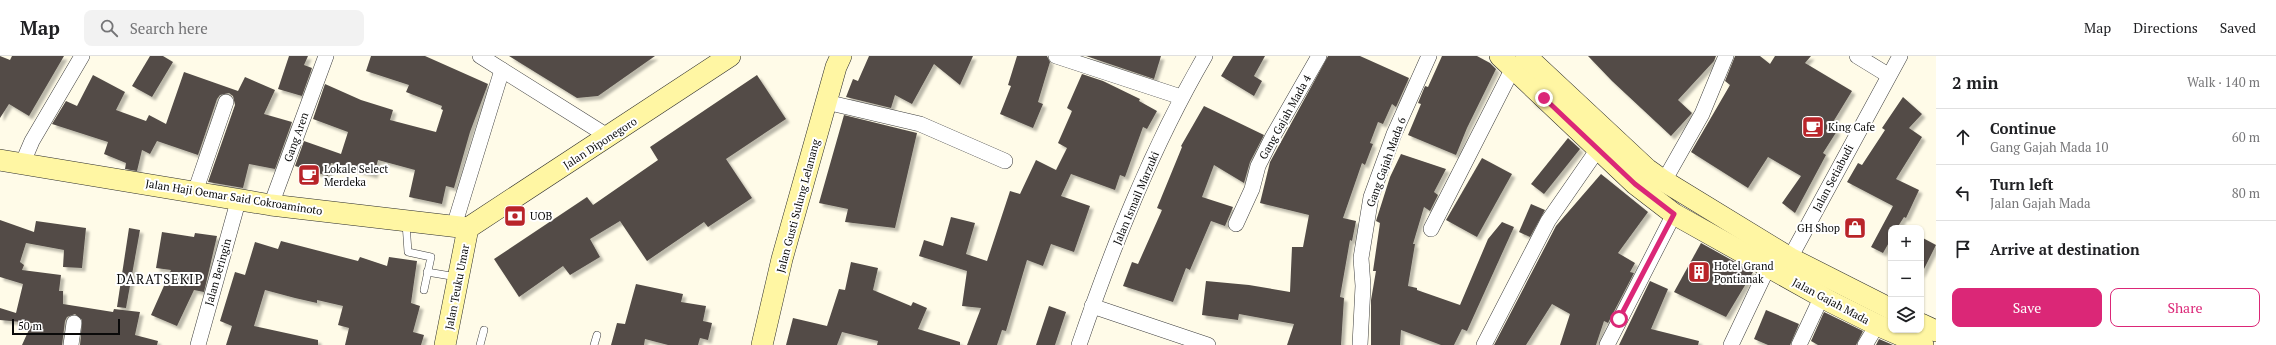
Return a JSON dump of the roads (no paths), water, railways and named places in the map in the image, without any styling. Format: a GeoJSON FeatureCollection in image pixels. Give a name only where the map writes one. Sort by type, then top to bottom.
{"type":"FeatureCollection","features":[{"type":"Feature","properties":{"kind":"street"},"geometry":{"type":"LineString","coordinates":[[23,162],[32,141],[82,56]]}},
{"type":"Feature","properties":{"kind":"street"},"geometry":{"type":"LineString","coordinates":[[480,56],[609,137]]}},
{"type":"Feature","properties":{"kind":"street","name":"Jalan Diponegoro"},"geometry":{"type":"LineString","coordinates":[[461,227],[609,137],[730,56]]}},
{"type":"Feature","properties":{"kind":"street"},"geometry":{"type":"LineString","coordinates":[[1056,56],[1181,97]]}},
{"type":"Feature","properties":{"kind":"street","name":"Jalan Ismail Marzuki"},"geometry":{"type":"LineString","coordinates":[[1079,345],[1092,306],[1144,176],[1181,97],[1205,56]]}},
{"type":"Feature","properties":{"kind":"street","name":"Gang Gajah Mada 4"},"geometry":{"type":"LineString","coordinates":[[1236,224],[1268,145],[1319,56]]}},
{"type":"Feature","properties":{"kind":"street","name":"Gang Gajah Mada 6"},"geometry":{"type":"LineString","coordinates":[[1360,345],[1363,286],[1361,258],[1371,197],[1394,134],[1429,56]]}},
{"type":"Feature","properties":{"kind":"street"},"geometry":{"type":"LineString","coordinates":[[1664,181],[1702,114],[1726,56]]}},
{"type":"Feature","properties":{"kind":"street"},"geometry":{"type":"LineString","coordinates":[[1857,56],[1888,75]]}},
{"type":"Feature","properties":{"kind":"street","name":"Jalan Setiabudi"},"geometry":{"type":"LineString","coordinates":[[1790,258],[1888,75],[1900,56]]}},
{"type":"Feature","properties":{"kind":"street","name":"Jalan Gusti Sulung Lelanang"},"geometry":{"type":"LineString","coordinates":[[762,345],[782,259],[826,102],[836,60]]}},
{"type":"Feature","properties":{"kind":"street"},"geometry":{"type":"LineString","coordinates":[[1431,229],[1513,60]]}},
{"type":"Feature","properties":{"kind":"street","name":"Jalan Gajah Mada"},"geometry":{"type":"LineString","coordinates":[[1513,60],[1647,169],[1664,181],[1713,224],[1768,267],[1877,325],[1923,345]]}},
{"type":"Feature","properties":{"kind":"street","name":"Gang Aren"},"geometry":{"type":"LineString","coordinates":[[271,205],[323,62]]}},
{"type":"Feature","properties":{"kind":"street"},"geometry":{"type":"LineString","coordinates":[[461,227],[502,70]]}},
{"type":"Feature","properties":{"kind":"street","name":"Jalan Gajah Mada"},"geometry":{"type":"LineString","coordinates":[[1551,91],[1598,149],[1635,184],[1674,214],[1713,224],[1790,258],[1888,307]]}},
{"type":"Feature","properties":{"kind":"street"},"geometry":{"type":"LineString","coordinates":[[195,192],[226,102]]}},
{"type":"Feature","properties":{"kind":"street"},"geometry":{"type":"LineString","coordinates":[[826,102],[920,124],[1005,161]]}},
{"type":"Feature","properties":{"kind":"street"},"geometry":{"type":"LineString","coordinates":[[1484,345],[1548,221],[1598,149]]}},
{"type":"Feature","properties":{"kind":"street","name":"Jalan Haji Oemar Said Cokroaminoto"},"geometry":{"type":"LineString","coordinates":[[0,160],[23,162],[195,192],[239,198],[271,205],[461,227]]}},
{"type":"Feature","properties":{"kind":"street","name":"Jalan Beringin"},"geometry":{"type":"LineString","coordinates":[[198,345],[239,198]]}},
{"type":"Feature","properties":{"kind":"street"},"geometry":{"type":"LineString","coordinates":[[1607,345],[1674,214]]}},
{"type":"Feature","properties":{"kind":"street","name":"Jalan Teuku Umar"},"geometry":{"type":"LineString","coordinates":[[445,345],[458,278],[461,227]]}},
{"type":"Feature","properties":{"kind":"street"},"geometry":{"type":"LineString","coordinates":[[1731,345],[1768,267]]}},
{"type":"Feature","properties":{"kind":"street"},"geometry":{"type":"LineString","coordinates":[[1799,345],[1822,296]]}},
{"type":"Feature","properties":{"kind":"street"},"geometry":{"type":"LineString","coordinates":[[1092,306],[1208,345]]}},
{"type":"Feature","properties":{"kind":"street"},"geometry":{"type":"LineString","coordinates":[[71,345],[74,323]]}},
{"type":"Feature","properties":{"kind":"street"},"geometry":{"type":"LineString","coordinates":[[1865,345],[1877,325]]}},
{"type":"Feature","properties":{"kind":"street"},"geometry":{"type":"LineString","coordinates":[[1924,325],[1936,331]]}},
{"type":"Feature","properties":{"kind":"lane"},"geometry":{"type":"LineString","coordinates":[[406,221],[408,252],[431,257],[424,290]]}},
{"type":"Feature","properties":{"kind":"lane"},"geometry":{"type":"LineString","coordinates":[[428,272],[458,278]]}},
{"type":"Feature","properties":{"kind":"lane"},"geometry":{"type":"LineString","coordinates":[[480,345],[484,330]]}},
{"type":"Feature","properties":{"kind":"lane"},"geometry":{"type":"LineString","coordinates":[[594,345],[597,335]]}},
{"type":"Feature","properties":{"kind":"place","name":"King Cafe"},"geometry":{"type":"Point","coordinates":[1813,127]}},
{"type":"Feature","properties":{"kind":"place","name":"Lokale Select Merdeka"},"geometry":{"type":"Point","coordinates":[309,175]}},
{"type":"Feature","properties":{"kind":"place","name":"UOB"},"geometry":{"type":"Point","coordinates":[515,216]}},
{"type":"Feature","properties":{"kind":"place","name":"GH Shop"},"geometry":{"type":"Point","coordinates":[1855,228]}},
{"type":"Feature","properties":{"kind":"place","name":"Hotel Grand Pontianak"},"geometry":{"type":"Point","coordinates":[1699,272]}},
{"type":"Feature","properties":{"kind":"district","name":"DARATSEKIP"},"geometry":{"type":"Point","coordinates":[160,279]}}]}
